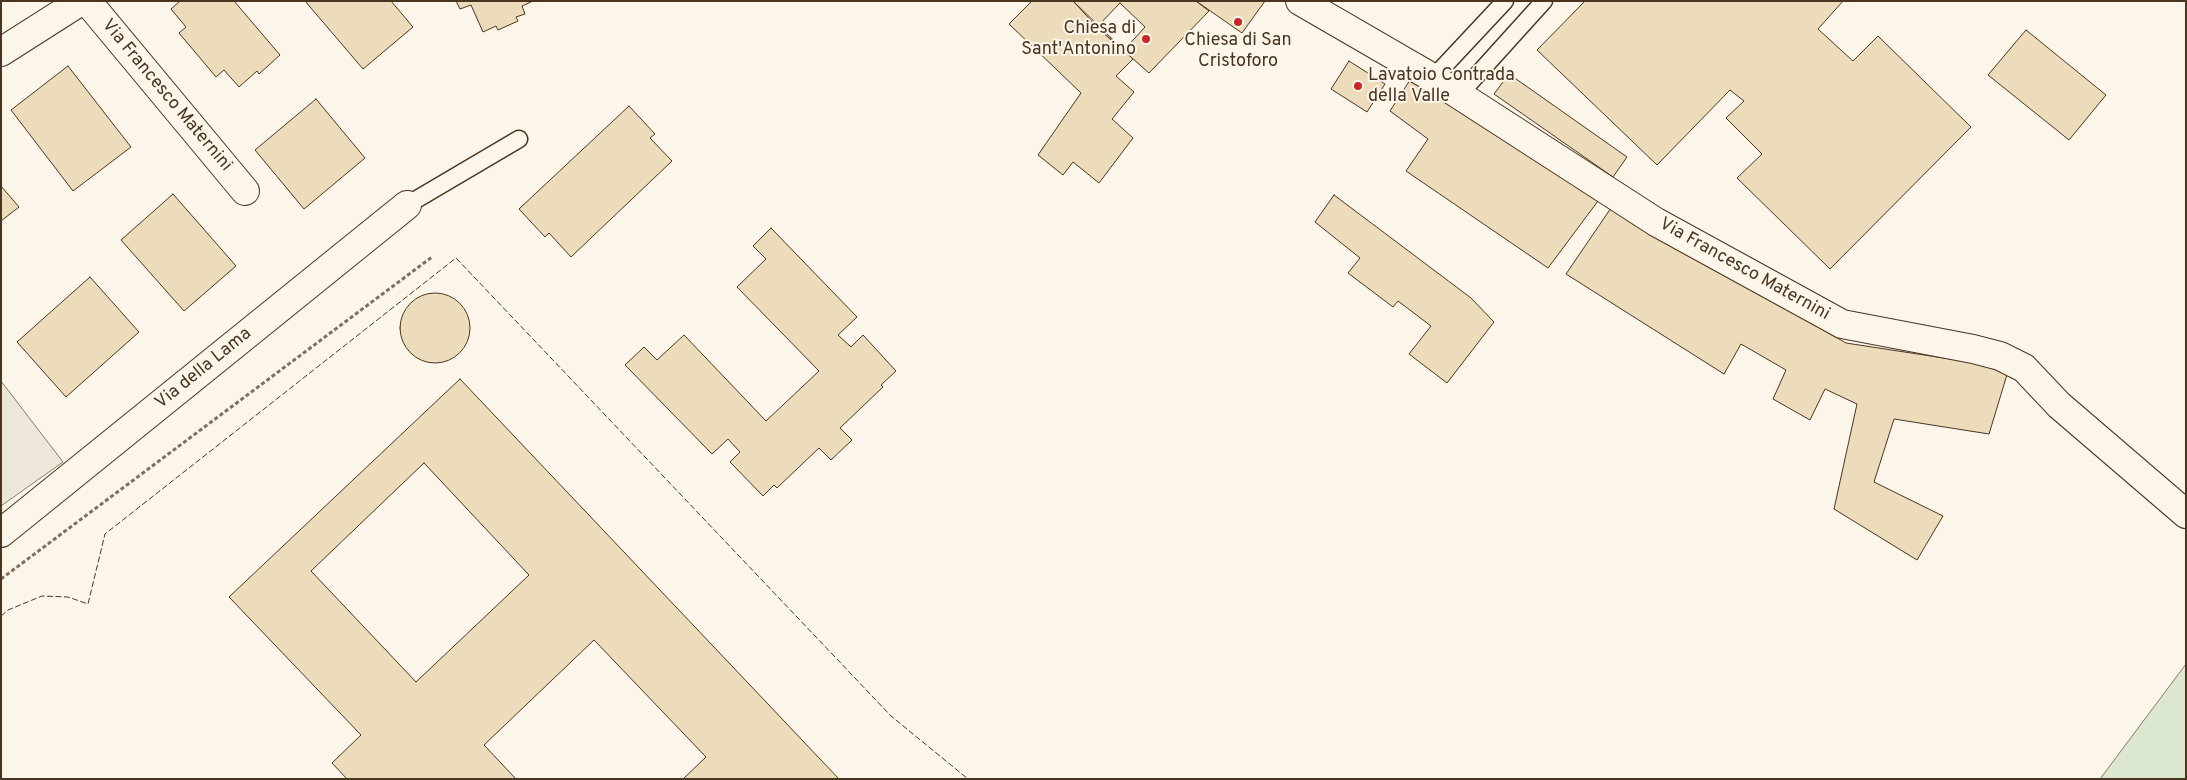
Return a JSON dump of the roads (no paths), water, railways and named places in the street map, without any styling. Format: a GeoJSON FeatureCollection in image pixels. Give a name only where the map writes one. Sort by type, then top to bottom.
{"type":"FeatureCollection","features":[{"type":"Feature","properties":{"kind":"street"},"geometry":{"type":"LineString","coordinates":[[1,52],[81,1]]}},
{"type":"Feature","properties":{"kind":"street","name":"Via Francesco Maternini"},"geometry":{"type":"LineString","coordinates":[[87,1],[245,191]]}},
{"type":"Feature","properties":{"kind":"street","name":"Via Francesco Maternini"},"geometry":{"type":"LineString","coordinates":[[1300,1],[1433,78],[1656,222],[1842,324],[1973,349],[2000,356],[2024,368],[2059,405],[2186,514]]}},
{"type":"Feature","properties":{"kind":"street","name":"Via della Lama"},"geometry":{"type":"LineString","coordinates":[[1,532],[407,205]]}},
{"type":"Feature","properties":{"kind":"lane"},"geometry":{"type":"LineString","coordinates":[[1433,78],[1505,1]]}},
{"type":"Feature","properties":{"kind":"lane"},"geometry":{"type":"LineString","coordinates":[[1459,95],[1544,1]]}},
{"type":"Feature","properties":{"kind":"lane"},"geometry":{"type":"LineString","coordinates":[[407,205],[519,139]]}},
{"type":"Feature","properties":{"kind":"place","name":"Chiesa di San Cristoforo"},"geometry":{"type":"Point","coordinates":[1238,22]}},
{"type":"Feature","properties":{"kind":"place","name":"Chiesa di Sant'Antonino"},"geometry":{"type":"Point","coordinates":[1146,39]}},
{"type":"Feature","properties":{"kind":"place","name":"Lavatoio Contrada della Valle"},"geometry":{"type":"Point","coordinates":[1358,86]}}]}
